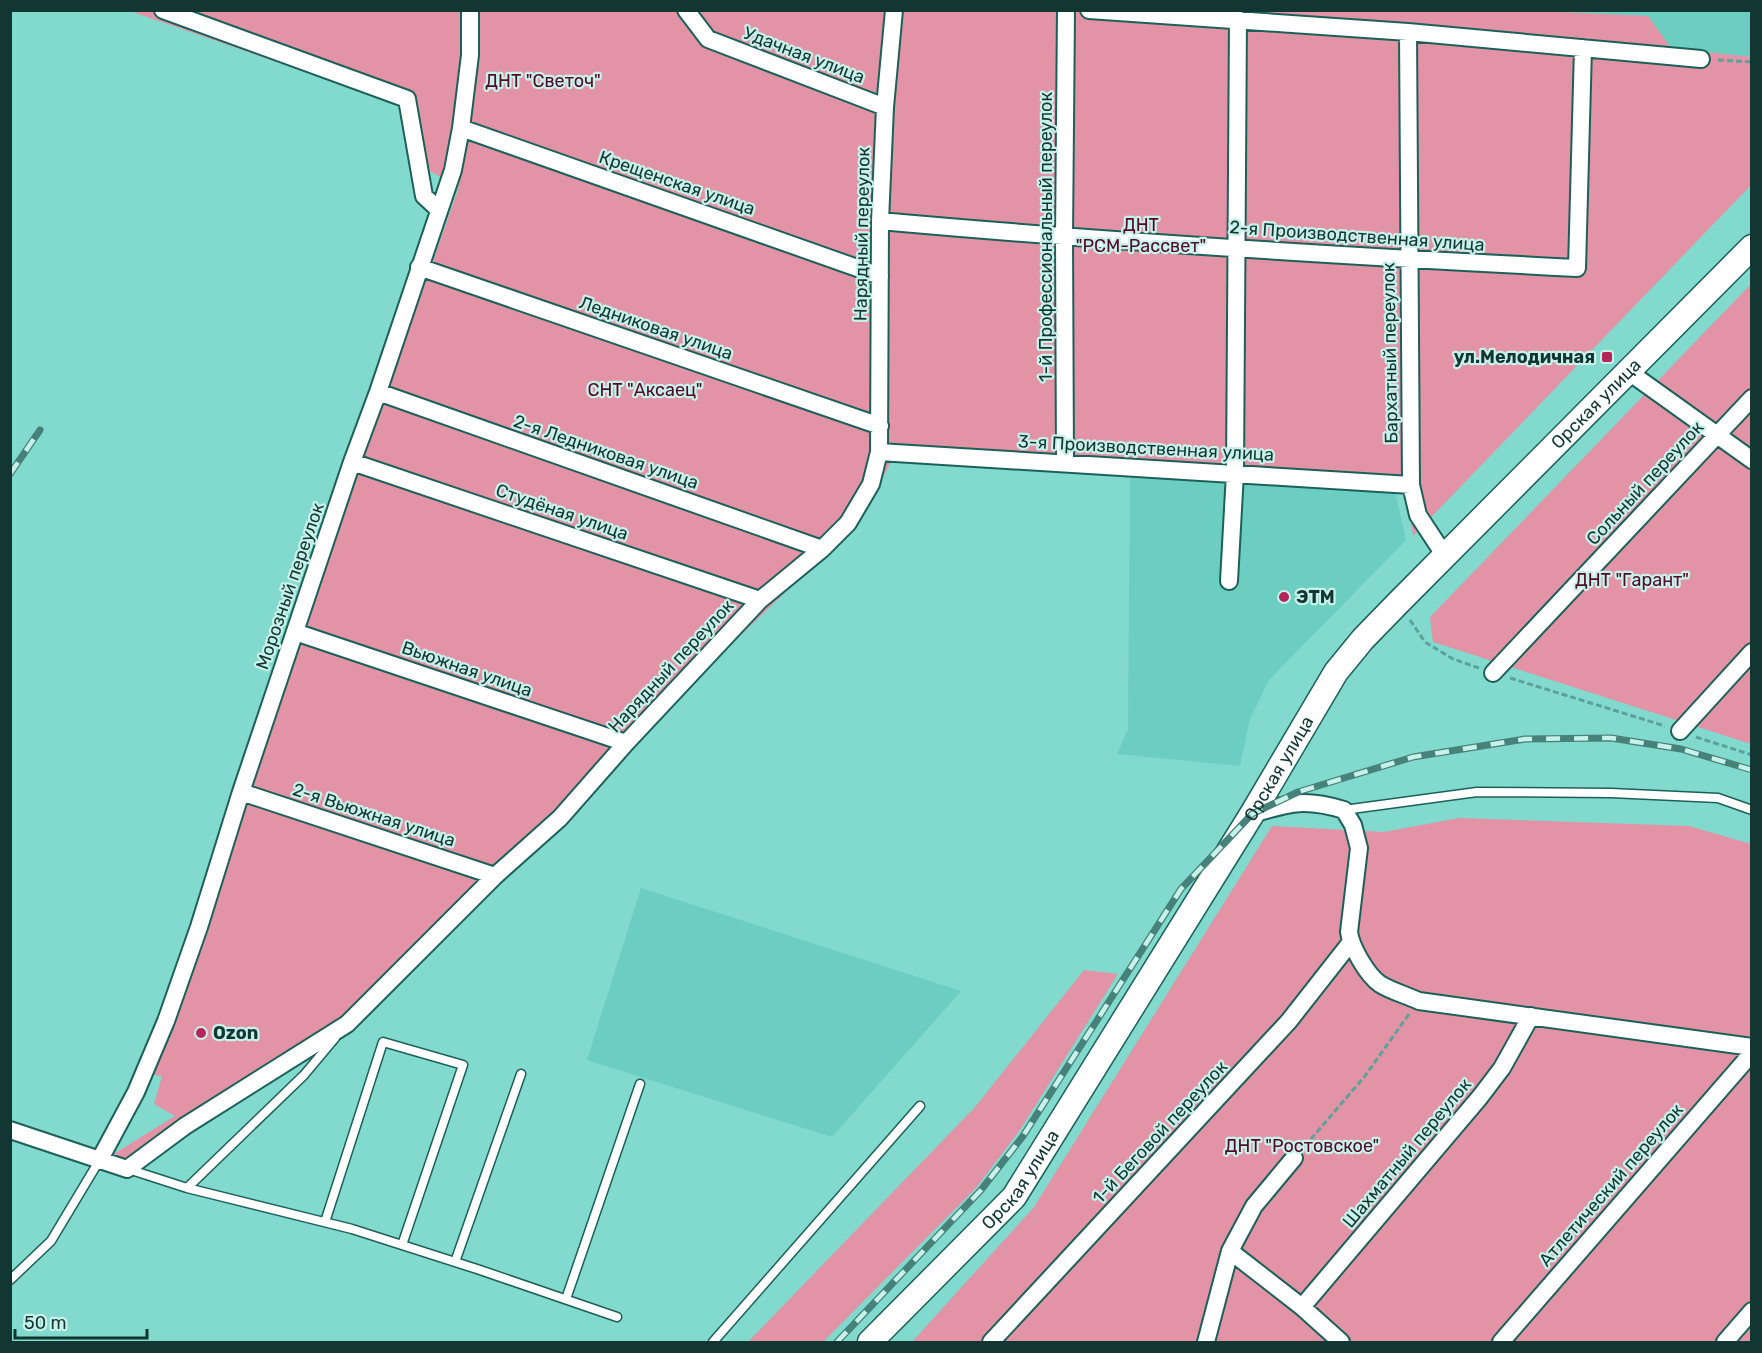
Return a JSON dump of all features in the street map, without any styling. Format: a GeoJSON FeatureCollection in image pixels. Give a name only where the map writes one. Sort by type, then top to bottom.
{"type":"FeatureCollection","features":[{"type":"Feature","properties":{"kind":"main road","name":"Орская улица"},"geometry":{"type":"LineString","coordinates":[[870,1342],[1014,1197],[1252,814],[1336,672],[1363,639],[1398,603],[1752,247]]}},
{"type":"Feature","properties":{"kind":"street"},"geometry":{"type":"LineString","coordinates":[[163,10],[407,99],[424,196],[439,210]]}},
{"type":"Feature","properties":{"kind":"street","name":"Морозный переулок"},"geometry":{"type":"LineString","coordinates":[[99,1161],[136,1092],[166,1021],[352,462],[453,170],[470,55],[470,10]]}},
{"type":"Feature","properties":{"kind":"street","name":"Удачная улица"},"geometry":{"type":"LineString","coordinates":[[686,10],[708,39],[885,106]]}},
{"type":"Feature","properties":{"kind":"street","name":"Нарядный переулок"},"geometry":{"type":"LineString","coordinates":[[127,1169],[185,1126],[347,1024],[495,876],[560,818],[626,743],[760,600],[822,549],[848,524],[871,484],[879,452],[880,221],[885,106],[894,10]]}},
{"type":"Feature","properties":{"kind":"street","name":"1-й Профессиональный переулок"},"geometry":{"type":"LineString","coordinates":[[1065,463],[1066,10]]}},
{"type":"Feature","properties":{"kind":"street"},"geometry":{"type":"LineString","coordinates":[[1089,10],[1408,32],[1701,59]]}},
{"type":"Feature","properties":{"kind":"street"},"geometry":{"type":"LineString","coordinates":[[1229,581],[1235,473],[1238,20]]}},
{"type":"Feature","properties":{"kind":"street","name":"Бархатный переулок"},"geometry":{"type":"LineString","coordinates":[[1408,32],[1411,485],[1418,515],[1445,556]]}},
{"type":"Feature","properties":{"kind":"street","name":"2-я Производственная улица"},"geometry":{"type":"LineString","coordinates":[[880,221],[1064,237],[1408,260],[1577,268],[1583,48]]}},
{"type":"Feature","properties":{"kind":"street","name":"Крещенская улица"},"geometry":{"type":"LineString","coordinates":[[461,128],[880,276]]}},
{"type":"Feature","properties":{"kind":"street","name":"Ледниковая улица"},"geometry":{"type":"LineString","coordinates":[[419,267],[880,426]]}},
{"type":"Feature","properties":{"kind":"street"},"geometry":{"type":"LineString","coordinates":[[1629,372],[1752,460]]}},
{"type":"Feature","properties":{"kind":"street","name":"2-я Ледниковая улица"},"geometry":{"type":"LineString","coordinates":[[378,392],[822,549]]}},
{"type":"Feature","properties":{"kind":"street","name":"Сольный переулок"},"geometry":{"type":"LineString","coordinates":[[1493,673],[1752,398]]}},
{"type":"Feature","properties":{"kind":"street","name":"3-я Производственная улица"},"geometry":{"type":"LineString","coordinates":[[879,452],[1411,485]]}},
{"type":"Feature","properties":{"kind":"street","name":"Студёная улица"},"geometry":{"type":"LineString","coordinates":[[352,462],[760,600]]}},
{"type":"Feature","properties":{"kind":"street","name":"Вьюжная улица"},"geometry":{"type":"LineString","coordinates":[[295,632],[626,743]]}},
{"type":"Feature","properties":{"kind":"street"},"geometry":{"type":"LineString","coordinates":[[1680,731],[1752,652]]}},
{"type":"Feature","properties":{"kind":"street","name":"2-я Вьюжная улица"},"geometry":{"type":"LineString","coordinates":[[241,792],[495,876]]}},
{"type":"Feature","properties":{"kind":"street"},"geometry":{"type":"LineString","coordinates":[[1252,814],[1292,803],[1322,803],[1344,810],[1353,825],[1359,848],[1349,932],[1359,959],[1378,983],[1419,1001],[1752,1047]]}},
{"type":"Feature","properties":{"kind":"street","name":"1-й Беговой переулок"},"geometry":{"type":"LineString","coordinates":[[991,1342],[1289,1021],[1351,942]]}},
{"type":"Feature","properties":{"kind":"street","name":"Шахматный переулок"},"geometry":{"type":"LineString","coordinates":[[1302,1307],[1480,1097],[1502,1068],[1531,1016]]}},
{"type":"Feature","properties":{"kind":"street","name":"Атлетический переулок"},"geometry":{"type":"LineString","coordinates":[[1501,1342],[1752,1053]]}},
{"type":"Feature","properties":{"kind":"street"},"geometry":{"type":"LineString","coordinates":[[10,1130],[127,1169]]}},
{"type":"Feature","properties":{"kind":"street"},"geometry":{"type":"LineString","coordinates":[[1206,1342],[1230,1251],[1254,1206],[1294,1158]]}},
{"type":"Feature","properties":{"kind":"street"},"geometry":{"type":"LineString","coordinates":[[1230,1251],[1302,1307],[1341,1342]]}},
{"type":"Feature","properties":{"kind":"street"},"geometry":{"type":"LineString","coordinates":[[1725,1342],[1752,1311]]}},
{"type":"Feature","properties":{"kind":"lane"},"geometry":{"type":"LineString","coordinates":[[1344,810],[1476,792],[1718,798],[1752,810]]}},
{"type":"Feature","properties":{"kind":"lane"},"geometry":{"type":"LineString","coordinates":[[187,1188],[304,1075],[347,1024]]}},
{"type":"Feature","properties":{"kind":"lane"},"geometry":{"type":"LineString","coordinates":[[325,1222],[383,1042],[463,1065],[402,1245]]}},
{"type":"Feature","properties":{"kind":"lane"},"geometry":{"type":"LineString","coordinates":[[455,1262],[521,1074]]}},
{"type":"Feature","properties":{"kind":"lane"},"geometry":{"type":"LineString","coordinates":[[566,1299],[640,1083]]}},
{"type":"Feature","properties":{"kind":"lane"},"geometry":{"type":"LineString","coordinates":[[713,1342],[920,1106]]}},
{"type":"Feature","properties":{"kind":"lane"},"geometry":{"type":"LineString","coordinates":[[10,1280],[51,1240],[99,1161]]}},
{"type":"Feature","properties":{"kind":"lane"},"geometry":{"type":"LineString","coordinates":[[127,1169],[187,1188],[325,1222],[402,1245],[617,1317]]}},
{"type":"Feature","properties":{"kind":"path"},"geometry":{"type":"LineString","coordinates":[[1701,59],[1752,62]]}},
{"type":"Feature","properties":{"kind":"path"},"geometry":{"type":"LineString","coordinates":[[1398,603],[1425,642],[1453,659],[1752,755]]}},
{"type":"Feature","properties":{"kind":"path"},"geometry":{"type":"LineString","coordinates":[[1294,1158],[1365,1076],[1419,1001]]}},
{"type":"Feature","properties":{"kind":"shaded area"},"geometry":{"type":"Polygon","coordinates":[[[1538,11],[1751,11],[1751,57],[1671,48],[1648,16],[1538,11]]]}},
{"type":"Feature","properties":{"kind":"shaded area"},"geometry":{"type":"Polygon","coordinates":[[[1130,474],[1395,491],[1406,540],[1269,680],[1250,719],[1240,766],[1117,754],[1128,729],[1130,474]]]}},
{"type":"Feature","properties":{"kind":"shaded area"},"geometry":{"type":"Polygon","coordinates":[[[641,888],[961,991],[832,1137],[587,1060],[641,888]]]}},
{"type":"Feature","properties":{"kind":"green space"},"geometry":{"type":"Polygon","coordinates":[[[130,11],[1538,11],[1648,16],[1671,48],[1751,57],[1751,185],[1413,536],[1405,478],[894,457],[857,523],[629,743],[398,982],[127,1165],[109,1157],[175,1116],[154,1104],[162,1076],[148,1074],[459,187],[428,170],[403,106],[130,11]]]}},
{"type":"Feature","properties":{"kind":"green space","name":"ДНТ \"Гарант\""},"geometry":{"type":"Polygon","coordinates":[[[1751,284],[1751,744],[1433,642],[1430,617],[1751,284]]]}},
{"type":"Feature","properties":{"kind":"green space","name":"ДНТ \"Ростовское\""},"geometry":{"type":"Polygon","coordinates":[[[1459,818],[1689,826],[1751,844],[1751,1342],[912,1342],[1034,1207],[1272,826],[1384,832],[1459,818]]]}},
{"type":"Feature","properties":{"kind":"green space"},"geometry":{"type":"Polygon","coordinates":[[[1084,970],[1118,974],[1020,1130],[976,1188],[823,1342],[748,1342],[976,1106],[1084,970]]]}},
{"type":"Feature","properties":{"kind":"railway"},"geometry":{"type":"LineString","coordinates":[[10,474],[40,430]]}},
{"type":"Feature","properties":{"kind":"railway"},"geometry":{"type":"LineString","coordinates":[[837,1342],[981,1190],[1023,1136],[1181,889],[1252,814],[1298,792],[1413,757],[1525,739],[1611,738],[1681,749],[1752,770]]}},
{"type":"Feature","properties":{"kind":"place","name":"ул.Мелодичная"},"geometry":{"type":"Point","coordinates":[1607,357]}},
{"type":"Feature","properties":{"kind":"place","name":"ЭТМ"},"geometry":{"type":"Point","coordinates":[1284,597]}},
{"type":"Feature","properties":{"kind":"place","name":"Ozon"},"geometry":{"type":"Point","coordinates":[201,1033]}},
{"type":"Feature","properties":{"kind":"park label","name":"ДНТ \"Светоч\""},"geometry":{"type":"Point","coordinates":[543,81]}},
{"type":"Feature","properties":{"kind":"park label","name":"ДНТ \"РСМ-Рассвет\""},"geometry":{"type":"Point","coordinates":[1141,235]}},
{"type":"Feature","properties":{"kind":"park label","name":"СНТ \"Аксаец\""},"geometry":{"type":"Point","coordinates":[645,390]}}]}
